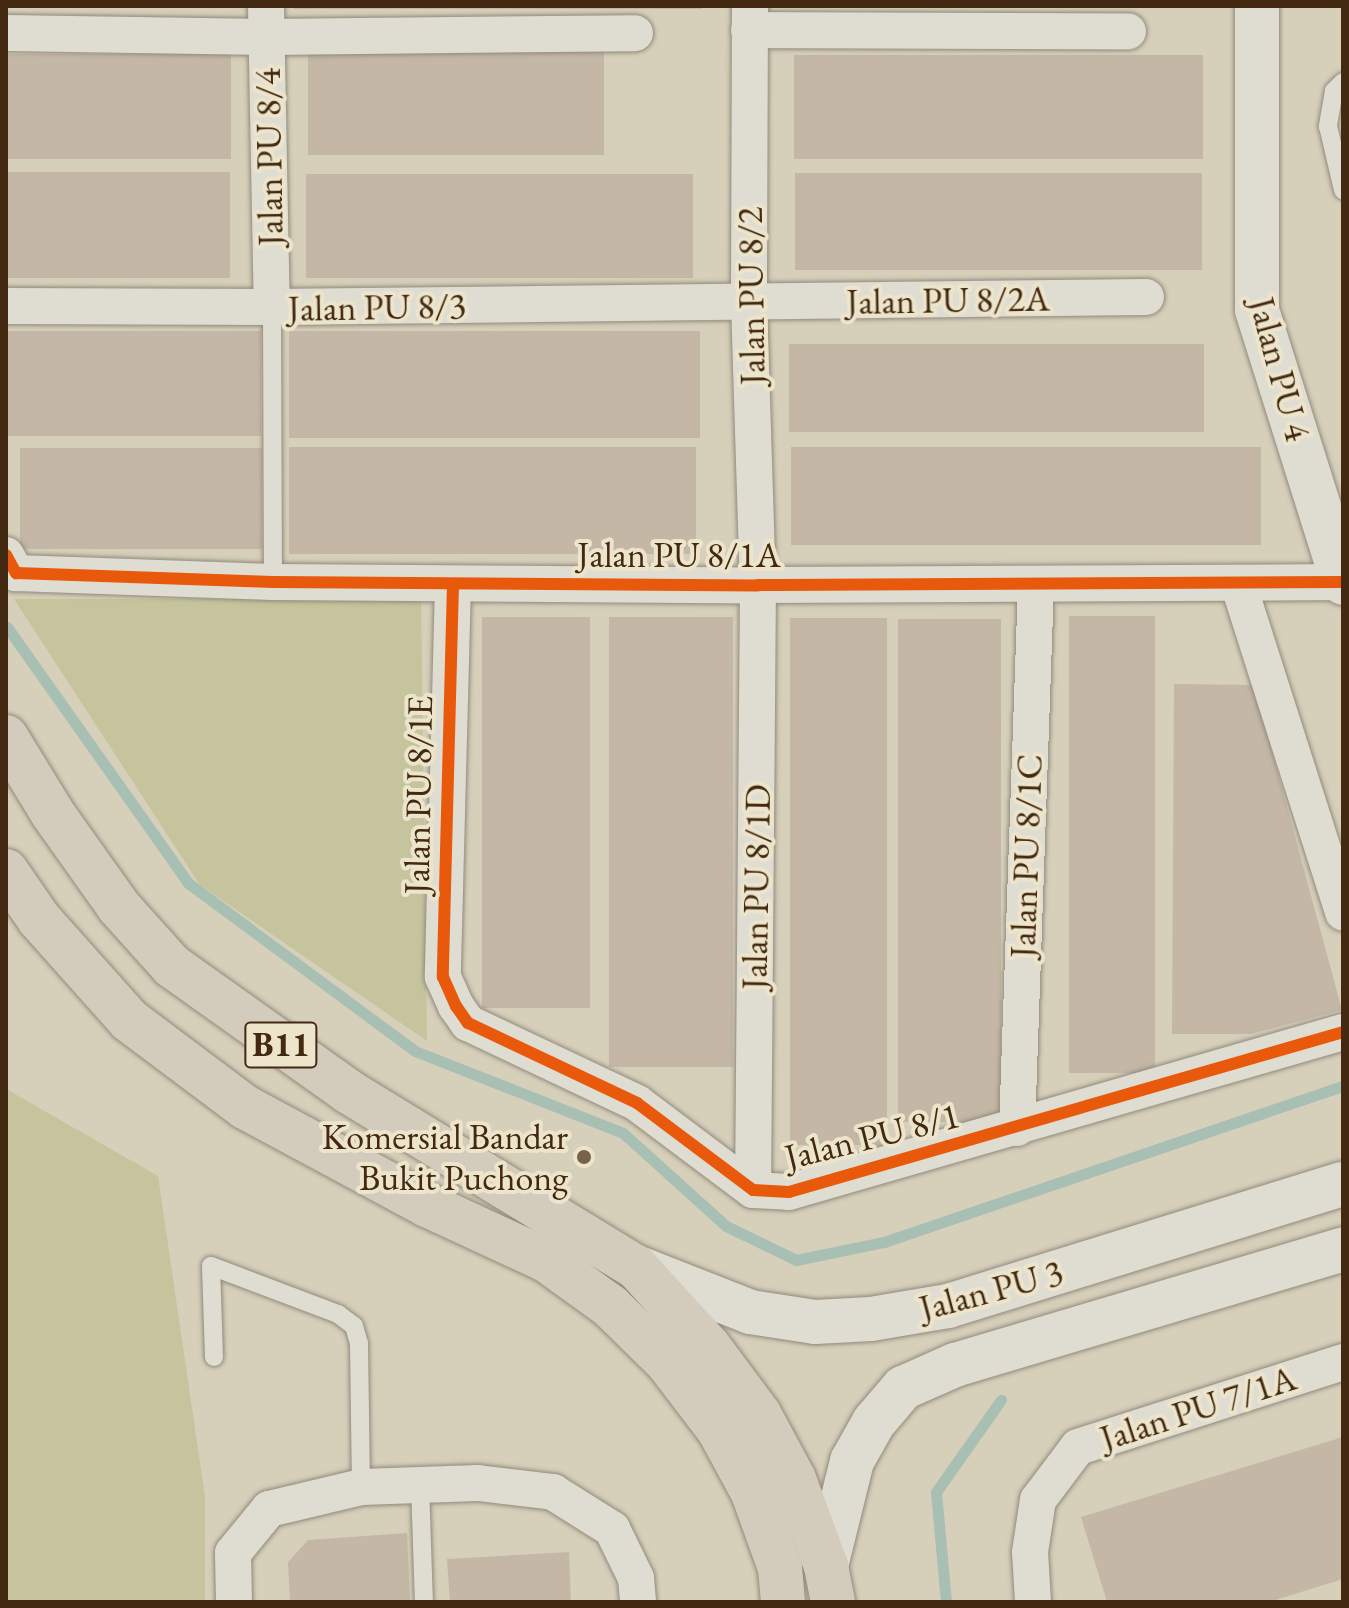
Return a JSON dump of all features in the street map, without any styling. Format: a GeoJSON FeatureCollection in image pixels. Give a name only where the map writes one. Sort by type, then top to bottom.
{"type":"FeatureCollection","features":[{"type":"Feature","properties":{"kind":"main road","name":"B11"},"geometry":{"type":"LineString","coordinates":[[6,737],[53,814],[119,907],[172,966],[349,1092],[636,1267],[709,1347],[759,1414],[794,1479],[830,1584]]}},
{"type":"Feature","properties":{"kind":"main road","name":"B11"},"geometry":{"type":"LineString","coordinates":[[6,871],[39,919],[129,1020],[245,1107],[427,1205],[546,1260],[610,1306],[667,1362],[719,1430],[753,1493],[780,1568],[783,1602]]}},
{"type":"Feature","properties":{"kind":"main road"},"geometry":{"type":"LineString","coordinates":[[6,881],[39,919]]}},
{"type":"Feature","properties":{"kind":"street","name":"Jalan PU 4"},"geometry":{"type":"LineString","coordinates":[[1257,6],[1257,310],[1343,582]]}},
{"type":"Feature","properties":{"kind":"street"},"geometry":{"type":"LineString","coordinates":[[750,18],[1128,31]]}},
{"type":"Feature","properties":{"kind":"street","name":"Jalan PU 8/2"},"geometry":{"type":"LineString","coordinates":[[750,18],[749,303],[758,585]]}},
{"type":"Feature","properties":{"kind":"street"},"geometry":{"type":"LineString","coordinates":[[6,33],[267,21],[635,33]]}},
{"type":"Feature","properties":{"kind":"street","name":"Jalan PU 8/4"},"geometry":{"type":"LineString","coordinates":[[267,21],[272,307]]}},
{"type":"Feature","properties":{"kind":"street","name":"Jalan PU 8/2A"},"geometry":{"type":"LineString","coordinates":[[749,303],[1146,297]]}},
{"type":"Feature","properties":{"kind":"street","name":"Jalan PU 8/3"},"geometry":{"type":"LineString","coordinates":[[6,306],[749,303]]}},
{"type":"Feature","properties":{"kind":"street","name":"Jalan PU 8/1A"},"geometry":{"type":"LineString","coordinates":[[11,564],[273,582],[758,585],[1343,582]]}},
{"type":"Feature","properties":{"kind":"street"},"geometry":{"type":"LineString","coordinates":[[1238,583],[1343,913]]}},
{"type":"Feature","properties":{"kind":"street","name":"Jalan PU 8/1E"},"geometry":{"type":"LineString","coordinates":[[453,584],[443,977],[456,1006]]}},
{"type":"Feature","properties":{"kind":"street","name":"Jalan PU 8/1C"},"geometry":{"type":"LineString","coordinates":[[1017,1128],[1036,584]]}},
{"type":"Feature","properties":{"kind":"street","name":"Jalan PU 8/1D"},"geometry":{"type":"LineString","coordinates":[[753,1190],[758,585]]}},
{"type":"Feature","properties":{"kind":"street","name":"Jalan PU 8/1"},"geometry":{"type":"LineString","coordinates":[[456,1006],[468,1023],[637,1103],[753,1190],[789,1192],[1343,1032]]}},
{"type":"Feature","properties":{"kind":"street","name":"Jalan PU 3"},"geometry":{"type":"LineString","coordinates":[[636,1267],[750,1312],[815,1322],[871,1319],[948,1306],[1343,1184]]}},
{"type":"Feature","properties":{"kind":"street","name":"Jalan PU 3"},"geometry":{"type":"LineString","coordinates":[[830,1584],[852,1461],[874,1422],[903,1388],[955,1365],[1343,1249]]}},
{"type":"Feature","properties":{"kind":"street","name":"Jalan PU 7/1A"},"geometry":{"type":"LineString","coordinates":[[1033,1602],[1030,1552],[1038,1500],[1078,1447],[1343,1362]]}},
{"type":"Feature","properties":{"kind":"street"},"geometry":{"type":"LineString","coordinates":[[234,1602],[233,1553],[269,1509],[361,1487],[478,1483],[553,1492],[612,1529],[636,1578],[638,1602]]}},
{"type":"Feature","properties":{"kind":"lane"},"geometry":{"type":"LineString","coordinates":[[1343,82],[1334,91],[1328,126],[1343,190]]}},
{"type":"Feature","properties":{"kind":"lane"},"geometry":{"type":"LineString","coordinates":[[272,307],[273,582]]}},
{"type":"Feature","properties":{"kind":"lane"},"geometry":{"type":"LineString","coordinates":[[214,1357],[211,1266],[338,1314],[354,1326],[359,1344],[361,1487]]}},
{"type":"Feature","properties":{"kind":"lane"},"geometry":{"type":"LineString","coordinates":[[420,1484],[424,1602]]}},
{"type":"Feature","properties":{"kind":"shaded area"},"geometry":{"type":"Polygon","coordinates":[[[14,599],[421,599],[427,1041],[200,885],[14,599]]]}},
{"type":"Feature","properties":{"kind":"shaded area"},"geometry":{"type":"Polygon","coordinates":[[[6,1089],[158,1176],[205,1497],[205,1602],[6,1602],[6,1089]]]}},
{"type":"Feature","properties":{"kind":"building"},"geometry":{"type":"Polygon","coordinates":[[[294,6],[702,6],[702,9],[294,9],[294,6]]]}},
{"type":"Feature","properties":{"kind":"building"},"geometry":{"type":"Polygon","coordinates":[[[308,48],[604,48],[604,155],[308,155],[308,48]]]}},
{"type":"Feature","properties":{"kind":"building"},"geometry":{"type":"Polygon","coordinates":[[[6,54],[231,54],[231,159],[6,159],[6,54]]]}},
{"type":"Feature","properties":{"kind":"building"},"geometry":{"type":"Polygon","coordinates":[[[794,55],[1203,55],[1203,159],[794,159],[794,55]]]}},
{"type":"Feature","properties":{"kind":"building"},"geometry":{"type":"Polygon","coordinates":[[[6,172],[230,172],[230,278],[6,278],[6,172]]]}},
{"type":"Feature","properties":{"kind":"building"},"geometry":{"type":"Polygon","coordinates":[[[795,173],[1202,173],[1202,270],[795,270],[795,173]]]}},
{"type":"Feature","properties":{"kind":"building"},"geometry":{"type":"Polygon","coordinates":[[[306,174],[693,174],[693,278],[306,278],[306,174]]]}},
{"type":"Feature","properties":{"kind":"building"},"geometry":{"type":"Polygon","coordinates":[[[6,331],[261,331],[261,436],[6,436],[6,331]]]}},
{"type":"Feature","properties":{"kind":"building"},"geometry":{"type":"Polygon","coordinates":[[[289,331],[700,331],[700,438],[289,438],[289,331]]]}},
{"type":"Feature","properties":{"kind":"building"},"geometry":{"type":"Polygon","coordinates":[[[789,344],[1204,344],[1204,432],[789,432],[789,344]]]}},
{"type":"Feature","properties":{"kind":"building"},"geometry":{"type":"Polygon","coordinates":[[[289,447],[696,447],[696,554],[289,554],[289,447]]]}},
{"type":"Feature","properties":{"kind":"building"},"geometry":{"type":"Polygon","coordinates":[[[791,447],[1261,447],[1261,545],[791,545],[791,447]]]}},
{"type":"Feature","properties":{"kind":"building"},"geometry":{"type":"Polygon","coordinates":[[[20,448],[262,448],[262,549],[20,549],[20,448]]]}},
{"type":"Feature","properties":{"kind":"building"},"geometry":{"type":"Polygon","coordinates":[[[1069,616],[1155,616],[1155,1073],[1069,1073],[1069,616]]]}},
{"type":"Feature","properties":{"kind":"building"},"geometry":{"type":"Polygon","coordinates":[[[482,617],[590,617],[590,1008],[482,1008],[482,617]]]}},
{"type":"Feature","properties":{"kind":"building"},"geometry":{"type":"Polygon","coordinates":[[[609,617],[733,617],[733,1067],[609,1067],[609,617]]]}},
{"type":"Feature","properties":{"kind":"building"},"geometry":{"type":"Polygon","coordinates":[[[790,618],[887,618],[887,1145],[790,1145],[790,618]]]}},
{"type":"Feature","properties":{"kind":"building"},"geometry":{"type":"Polygon","coordinates":[[[898,619],[1001,619],[1001,1122],[898,1122],[898,619]]]}},
{"type":"Feature","properties":{"kind":"building"},"geometry":{"type":"Polygon","coordinates":[[[1174,684],[1254,685],[1342,1010],[1251,1034],[1172,1034],[1174,684]]]}},
{"type":"Feature","properties":{"kind":"building"},"geometry":{"type":"Polygon","coordinates":[[[1343,1437],[1343,1579],[1269,1602],[1107,1602],[1081,1517],[1343,1437]]]}},
{"type":"Feature","properties":{"kind":"building"},"geometry":{"type":"Polygon","coordinates":[[[407,1533],[410,1602],[290,1602],[288,1562],[308,1540],[407,1533]]]}},
{"type":"Feature","properties":{"kind":"building"},"geometry":{"type":"Polygon","coordinates":[[[569,1552],[571,1602],[450,1602],[447,1559],[569,1552]]]}},
{"type":"Feature","properties":{"kind":"waterway"},"geometry":{"type":"LineString","coordinates":[[7,627],[188,883],[415,1051],[623,1133],[726,1226],[796,1260],[884,1242],[1343,1086]]}},
{"type":"Feature","properties":{"kind":"waterway"},"geometry":{"type":"LineString","coordinates":[[946,1602],[936,1492],[1001,1400]]}},
{"type":"Feature","properties":{"kind":"cycle path"},"geometry":{"type":"LineString","coordinates":[[6,555],[16,573],[273,582],[758,585],[1343,582]]}},
{"type":"Feature","properties":{"kind":"cycle path"},"geometry":{"type":"LineString","coordinates":[[453,584],[443,977],[456,1006],[468,1023],[637,1103],[753,1190],[789,1192],[1343,1032]]}},
{"type":"Feature","properties":{"kind":"place","name":"Komersial Bandar Bukit Puchong"},"geometry":{"type":"Point","coordinates":[584,1157]}}]}
